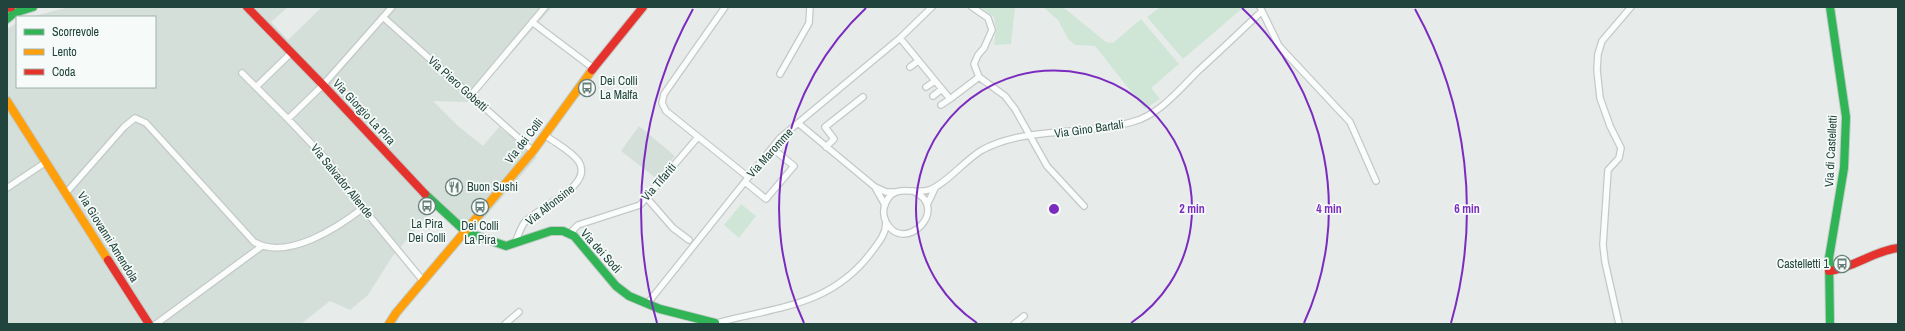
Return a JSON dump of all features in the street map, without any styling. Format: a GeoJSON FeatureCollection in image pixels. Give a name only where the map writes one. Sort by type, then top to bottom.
{"type":"FeatureCollection","features":[{"type":"Feature","properties":{"kind":"street"},"geometry":{"type":"LineString","coordinates":[[7,8],[11,7]]}},
{"type":"Feature","properties":{"kind":"street"},"geometry":{"type":"LineString","coordinates":[[7,18],[33,7]]}},
{"type":"Feature","properties":{"kind":"street","name":"Via Giorgio La Pira"},"geometry":{"type":"LineString","coordinates":[[247,7],[323,85],[417,187],[466,232]]}},
{"type":"Feature","properties":{"kind":"street"},"geometry":{"type":"LineString","coordinates":[[288,119],[323,85],[392,7]]}},
{"type":"Feature","properties":{"kind":"street"},"geometry":{"type":"LineString","coordinates":[[471,95],[545,7]]}},
{"type":"Feature","properties":{"kind":"street","name":"Via dei Colli"},"geometry":{"type":"LineString","coordinates":[[389,324],[396,313],[424,282],[533,151],[594,68],[643,7]]}},
{"type":"Feature","properties":{"kind":"street"},"geometry":{"type":"LineString","coordinates":[[725,7],[664,94],[662,103],[666,111],[698,137],[766,199],[794,166],[772,148]]}},
{"type":"Feature","properties":{"kind":"street"},"geometry":{"type":"LineString","coordinates":[[780,74],[809,23],[810,7]]}},
{"type":"Feature","properties":{"kind":"street","name":"Via Maromme"},"geometry":{"type":"LineString","coordinates":[[647,304],[786,132],[900,38],[932,7]]}},
{"type":"Feature","properties":{"kind":"street"},"geometry":{"type":"LineString","coordinates":[[972,7],[988,18],[992,30],[984,48],[978,55],[974,64],[979,77],[1005,96],[1015,110],[1029,137],[1047,166],[1084,206]]}},
{"type":"Feature","properties":{"kind":"street"},"geometry":{"type":"LineString","coordinates":[[1619,324],[1605,262],[1603,245],[1608,170],[1619,158],[1621,148],[1610,126],[1600,98],[1597,70],[1598,54],[1602,41],[1630,7]]}},
{"type":"Feature","properties":{"kind":"street","name":"Via di Castelletti"},"geometry":{"type":"LineString","coordinates":[[1830,7],[1846,117],[1846,139],[1841,192],[1828,271],[1830,324]]}},
{"type":"Feature","properties":{"kind":"street"},"geometry":{"type":"LineString","coordinates":[[1261,9],[1279,46],[1350,122],[1376,181]]}},
{"type":"Feature","properties":{"kind":"street","name":"Via Gino Bartali"},"geometry":{"type":"LineString","coordinates":[[913,191],[927,190],[936,186],[966,161],[980,152],[1010,139],[1116,126],[1134,122],[1149,116],[1169,99],[1261,9]]}},
{"type":"Feature","properties":{"kind":"street","name":"Via Piero Gobetti"},"geometry":{"type":"LineString","coordinates":[[383,17],[533,151]]}},
{"type":"Feature","properties":{"kind":"street"},"geometry":{"type":"LineString","coordinates":[[532,22],[594,68]]}},
{"type":"Feature","properties":{"kind":"street"},"geometry":{"type":"LineString","coordinates":[[900,38],[950,99]]}},
{"type":"Feature","properties":{"kind":"street"},"geometry":{"type":"LineString","coordinates":[[256,87],[291,53]]}},
{"type":"Feature","properties":{"kind":"street"},"geometry":{"type":"LineString","coordinates":[[910,67],[918,61]]}},
{"type":"Feature","properties":{"kind":"street","name":"Via Salvador Allende"},"geometry":{"type":"LineString","coordinates":[[242,73],[328,161],[363,208],[424,282]]}},
{"type":"Feature","properties":{"kind":"street"},"geometry":{"type":"LineString","coordinates":[[941,105],[979,77]]}},
{"type":"Feature","properties":{"kind":"street"},"geometry":{"type":"LineString","coordinates":[[926,87],[935,81]]}},
{"type":"Feature","properties":{"kind":"street"},"geometry":{"type":"LineString","coordinates":[[933,96],[942,90]]}},
{"type":"Feature","properties":{"kind":"street"},"geometry":{"type":"LineString","coordinates":[[826,147],[834,139],[825,127],[863,96]]}},
{"type":"Feature","properties":{"kind":"street","name":"Via Giovanni Amendola"},"geometry":{"type":"LineString","coordinates":[[7,101],[149,324]]}},
{"type":"Feature","properties":{"kind":"street"},"geometry":{"type":"LineString","coordinates":[[66,193],[124,127],[135,118],[146,123],[254,242],[262,246],[285,247],[314,240],[363,208]]}},
{"type":"Feature","properties":{"kind":"street"},"geometry":{"type":"LineString","coordinates":[[798,123],[875,187],[881,194],[885,204]]}},
{"type":"Feature","properties":{"kind":"street","name":"Via Alfonsine"},"geometry":{"type":"LineString","coordinates":[[515,243],[524,223],[574,187],[581,178],[581,166],[576,158],[545,135]]}},
{"type":"Feature","properties":{"kind":"street","name":"Via Tifariti"},"geometry":{"type":"LineString","coordinates":[[574,236],[573,230],[578,225],[640,205],[698,137]]}},
{"type":"Feature","properties":{"kind":"street"},"geometry":{"type":"LineString","coordinates":[[7,188],[46,162]]}},
{"type":"Feature","properties":{"kind":"street","name":"Via Gino Bartali"},"geometry":{"type":"LineString","coordinates":[[927,206],[928,199],[936,186]]}},
{"type":"Feature","properties":{"kind":"street"},"geometry":{"type":"LineString","coordinates":[[875,187],[886,192],[902,190],[913,191],[920,195],[927,206],[926,220],[918,229],[907,233],[897,232],[882,238]]}},
{"type":"Feature","properties":{"kind":"street"},"geometry":{"type":"LineString","coordinates":[[718,323],[738,321],[794,305],[835,286],[858,269],[885,232],[886,222],[883,212],[888,198],[894,192]]}},
{"type":"Feature","properties":{"kind":"street"},"geometry":{"type":"LineString","coordinates":[[646,197],[673,228],[689,240]]}},
{"type":"Feature","properties":{"kind":"street"},"geometry":{"type":"LineString","coordinates":[[886,222],[897,232]]}},
{"type":"Feature","properties":{"kind":"street","name":"Via dei Sodi"},"geometry":{"type":"LineString","coordinates":[[466,232],[502,245],[510,245],[551,231],[563,231],[574,236],[616,286],[629,296],[673,314],[718,323]]}},
{"type":"Feature","properties":{"kind":"street"},"geometry":{"type":"LineString","coordinates":[[156,324],[262,246]]}},
{"type":"Feature","properties":{"kind":"street"},"geometry":{"type":"LineString","coordinates":[[1828,271],[1840,270],[1876,253],[1898,248]]}},
{"type":"Feature","properties":{"kind":"street"},"geometry":{"type":"LineString","coordinates":[[506,324],[519,312]]}},
{"type":"Feature","properties":{"kind":"street"},"geometry":{"type":"LineString","coordinates":[[1014,324],[1024,316]]}},
{"type":"Feature","properties":{"kind":"shaded area"},"geometry":{"type":"Polygon","coordinates":[[[69,7],[288,7],[271,22],[288,40],[322,7],[552,7],[469,102],[433,101],[458,126],[483,146],[499,127],[537,157],[469,236],[434,208],[392,257],[368,295],[350,310],[330,301],[301,324],[7,324],[7,29],[16,24],[16,88],[156,88],[156,16],[35,16],[69,7]]]}},
{"type":"Feature","properties":{"kind":"shaded area"},"geometry":{"type":"Polygon","coordinates":[[[639,126],[675,156],[657,179],[621,151],[639,126]]]}},
{"type":"Feature","properties":{"kind":"green space"},"geometry":{"type":"Polygon","coordinates":[[[980,7],[1015,7],[1011,44],[994,45],[996,29],[994,17],[980,7]]]}},
{"type":"Feature","properties":{"kind":"green space"},"geometry":{"type":"Polygon","coordinates":[[[1043,7],[1063,7],[1106,42],[1113,43],[1141,19],[1179,64],[1151,88],[1160,99],[1145,109],[1095,46],[1075,45],[1068,39],[1058,20],[1043,7]]]}},
{"type":"Feature","properties":{"kind":"green space"},"geometry":{"type":"Polygon","coordinates":[[[1160,7],[1244,7],[1183,59],[1147,17],[1160,7]]]}},
{"type":"Feature","properties":{"kind":"green space"},"geometry":{"type":"Polygon","coordinates":[[[741,204],[756,216],[739,238],[724,225],[741,204]]]}},
{"type":"Feature","properties":{"kind":"traffic: fast"},"geometry":{"type":"LineString","coordinates":[[7,19],[14,13],[33,7]]}},
{"type":"Feature","properties":{"kind":"traffic: fast"},"geometry":{"type":"LineString","coordinates":[[1830,7],[1846,117],[1844,168],[1829,258],[1830,324]]}},
{"type":"Feature","properties":{"kind":"traffic: fast"},"geometry":{"type":"LineString","coordinates":[[425,194],[466,232],[506,246],[551,231],[563,231],[574,236],[616,286],[629,296],[660,309],[715,323]]}},
{"type":"Feature","properties":{"kind":"traffic: slow"},"geometry":{"type":"LineString","coordinates":[[389,324],[396,313],[533,151],[592,70]]}},
{"type":"Feature","properties":{"kind":"traffic: slow"},"geometry":{"type":"LineString","coordinates":[[7,101],[108,260]]}},
{"type":"Feature","properties":{"kind":"traffic: jam"},"geometry":{"type":"LineString","coordinates":[[7,8],[11,7]]}},
{"type":"Feature","properties":{"kind":"traffic: jam"},"geometry":{"type":"LineString","coordinates":[[247,7],[323,85],[425,194]]}},
{"type":"Feature","properties":{"kind":"traffic: jam"},"geometry":{"type":"LineString","coordinates":[[592,70],[643,7]]}},
{"type":"Feature","properties":{"kind":"traffic: jam"},"geometry":{"type":"LineString","coordinates":[[1829,271],[1847,267],[1880,252],[1898,248]]}},
{"type":"Feature","properties":{"kind":"traffic: jam"},"geometry":{"type":"LineString","coordinates":[[108,260],[149,324]]}},
{"type":"Feature","properties":{"kind":"place","name":"Dei Colli La Malfa"},"geometry":{"type":"Point","coordinates":[587,88]}},
{"type":"Feature","properties":{"kind":"place","name":"Buon Sushi"},"geometry":{"type":"Point","coordinates":[454,187]}},
{"type":"Feature","properties":{"kind":"place","name":"La Pira Dei Colli"},"geometry":{"type":"Point","coordinates":[427,206]}},
{"type":"Feature","properties":{"kind":"place","name":"Dei Colli La Pira"},"geometry":{"type":"Point","coordinates":[480,207]}},
{"type":"Feature","properties":{"kind":"place","name":"Castelletti 1"},"geometry":{"type":"Point","coordinates":[1842,264]}}]}
